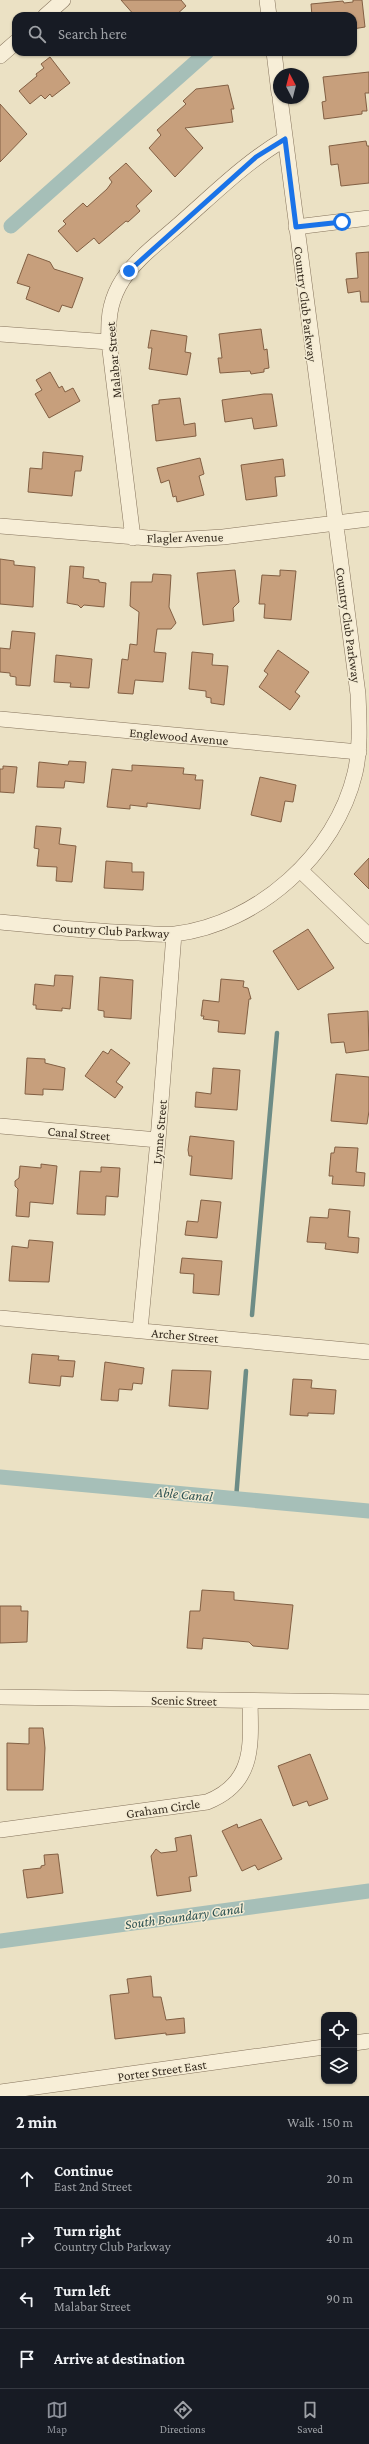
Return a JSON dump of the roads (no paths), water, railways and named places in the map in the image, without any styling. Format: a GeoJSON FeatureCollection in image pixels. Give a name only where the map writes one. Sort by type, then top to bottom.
{"type":"FeatureCollection","features":[{"type":"Feature","properties":{"kind":"street"},"geometry":{"type":"LineString","coordinates":[[50,12],[63,0]]}},
{"type":"Feature","properties":{"kind":"street"},"geometry":{"type":"LineString","coordinates":[[267,0],[268,12]]}},
{"type":"Feature","properties":{"kind":"street"},"geometry":{"type":"LineString","coordinates":[[0,56],[12,46]]}},
{"type":"Feature","properties":{"kind":"street"},"geometry":{"type":"LineString","coordinates":[[274,56],[276,68]]}},
{"type":"Feature","properties":{"kind":"street","name":"Country Club Parkway"},"geometry":{"type":"LineString","coordinates":[[0,922],[119,933],[174,934],[195,930],[236,915],[273,893],[300,870],[328,834],[339,814],[355,774],[358,752],[358,694],[334,523],[281,104]]}},
{"type":"Feature","properties":{"kind":"street","name":"Malabar Street"},"geometry":{"type":"LineString","coordinates":[[133,538],[109,342],[108,318],[112,301],[129,271],[256,157],[285,139]]}},
{"type":"Feature","properties":{"kind":"street"},"geometry":{"type":"LineString","coordinates":[[296,227],[369,218]]}},
{"type":"Feature","properties":{"kind":"street"},"geometry":{"type":"LineString","coordinates":[[0,334],[109,342]]}},
{"type":"Feature","properties":{"kind":"street","name":"Flagler Avenue"},"geometry":{"type":"LineString","coordinates":[[0,526],[133,538],[173,540],[223,537],[369,518]]}},
{"type":"Feature","properties":{"kind":"street","name":"Englewood Avenue"},"geometry":{"type":"LineString","coordinates":[[0,719],[358,752]]}},
{"type":"Feature","properties":{"kind":"street"},"geometry":{"type":"LineString","coordinates":[[300,870],[369,936]]}},
{"type":"Feature","properties":{"kind":"street","name":"Lynne Street"},"geometry":{"type":"LineString","coordinates":[[140,1330],[158,1140],[174,934]]}},
{"type":"Feature","properties":{"kind":"street","name":"Canal Street"},"geometry":{"type":"LineString","coordinates":[[0,1126],[158,1140]]}},
{"type":"Feature","properties":{"kind":"street","name":"Archer Street"},"geometry":{"type":"LineString","coordinates":[[0,1318],[369,1352]]}},
{"type":"Feature","properties":{"kind":"street","name":"Scenic Street"},"geometry":{"type":"LineString","coordinates":[[0,1697],[369,1702]]}},
{"type":"Feature","properties":{"kind":"street","name":"Graham Circle"},"geometry":{"type":"LineString","coordinates":[[0,1830],[207,1802],[224,1795],[237,1783],[245,1768],[251,1732],[250,1701]]}},
{"type":"Feature","properties":{"kind":"street"},"geometry":{"type":"LineString","coordinates":[[357,2043],[369,2041]]}},
{"type":"Feature","properties":{"kind":"street","name":"Porter Street East"},"geometry":{"type":"LineString","coordinates":[[0,2092],[321,2047]]}},
{"type":"Feature","properties":{"kind":"waterway"},"geometry":{"type":"LineString","coordinates":[[11,226],[202,56]]}},
{"type":"Feature","properties":{"kind":"waterway"},"geometry":{"type":"LineString","coordinates":[[252,1315],[277,1033]]}},
{"type":"Feature","properties":{"kind":"waterway"},"geometry":{"type":"LineString","coordinates":[[236,1499],[246,1371]]}},
{"type":"Feature","properties":{"kind":"waterway","name":"Able Canal"},"geometry":{"type":"LineString","coordinates":[[0,1477],[369,1511]]}},
{"type":"Feature","properties":{"kind":"waterway","name":"South Boundary Canal"},"geometry":{"type":"LineString","coordinates":[[0,1941],[369,1891]]}}]}
